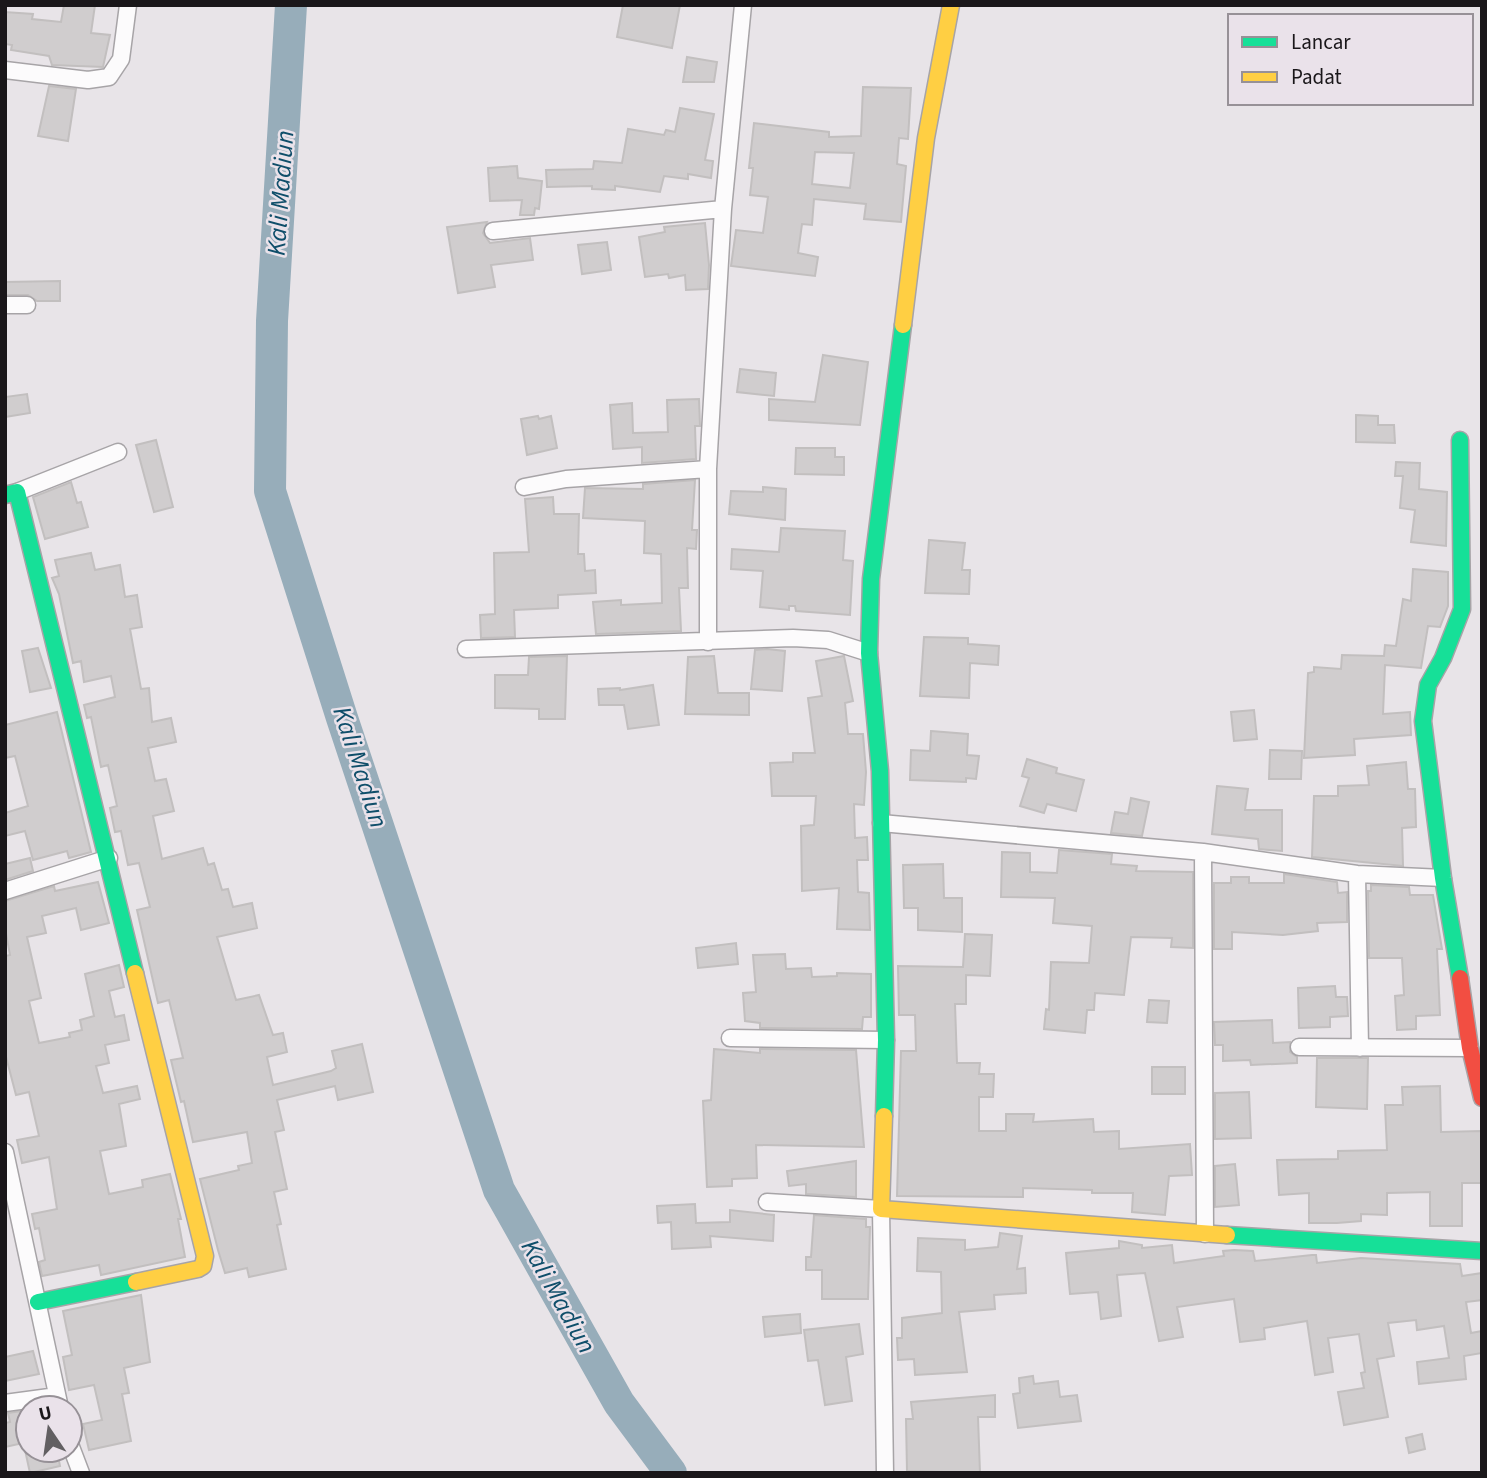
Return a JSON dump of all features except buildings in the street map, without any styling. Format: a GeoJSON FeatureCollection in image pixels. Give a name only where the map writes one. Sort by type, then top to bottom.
{"type":"FeatureCollection","features":[{"type":"Feature","properties":{"kind":"street"},"geometry":{"type":"LineString","coordinates":[[5,70],[88,80],[109,77],[121,59],[128,5]]}},
{"type":"Feature","properties":{"kind":"street"},"geometry":{"type":"LineString","coordinates":[[708,642],[708,469],[723,209],[743,5]]}},
{"type":"Feature","properties":{"kind":"street"},"geometry":{"type":"LineString","coordinates":[[885,1473],[881,1209],[886,1040],[880,771],[869,653],[871,579],[922,165],[951,5]]}},
{"type":"Feature","properties":{"kind":"street"},"geometry":{"type":"LineString","coordinates":[[493,231],[723,209]]}},
{"type":"Feature","properties":{"kind":"street"},"geometry":{"type":"LineString","coordinates":[[5,305],[27,304]]}},
{"type":"Feature","properties":{"kind":"street"},"geometry":{"type":"LineString","coordinates":[[1460,440],[1462,609],[1423,702],[1424,743],[1470,1048],[1482,1098]]}},
{"type":"Feature","properties":{"kind":"street"},"geometry":{"type":"LineString","coordinates":[[38,1302],[198,1269],[205,1263],[172,1113],[109,858],[11,494],[118,452]]}},
{"type":"Feature","properties":{"kind":"street"},"geometry":{"type":"LineString","coordinates":[[524,487],[566,479],[708,469]]}},
{"type":"Feature","properties":{"kind":"street"},"geometry":{"type":"LineString","coordinates":[[466,649],[828,640],[869,653]]}},
{"type":"Feature","properties":{"kind":"street"},"geometry":{"type":"LineString","coordinates":[[881,823],[1203,852],[1357,874],[1443,878]]}},
{"type":"Feature","properties":{"kind":"street"},"geometry":{"type":"LineString","coordinates":[[1203,852],[1205,1234]]}},
{"type":"Feature","properties":{"kind":"street"},"geometry":{"type":"LineString","coordinates":[[5,891],[109,858]]}},
{"type":"Feature","properties":{"kind":"street"},"geometry":{"type":"LineString","coordinates":[[1357,874],[1360,1048]]}},
{"type":"Feature","properties":{"kind":"street"},"geometry":{"type":"LineString","coordinates":[[730,1038],[886,1040]]}},
{"type":"Feature","properties":{"kind":"street"},"geometry":{"type":"LineString","coordinates":[[1299,1046],[1470,1048]]}},
{"type":"Feature","properties":{"kind":"street"},"geometry":{"type":"LineString","coordinates":[[5,1152],[56,1394]]}},
{"type":"Feature","properties":{"kind":"street"},"geometry":{"type":"LineString","coordinates":[[767,1202],[1482,1251]]}},
{"type":"Feature","properties":{"kind":"waterway","name":"Kali Madiun"},"geometry":{"type":"LineString","coordinates":[[291,5],[272,321],[270,491],[342,718],[499,1190],[619,1403],[671,1473]]}},
{"type":"Feature","properties":{"kind":"traffic: fast"},"geometry":{"type":"LineString","coordinates":[[884,1116],[886,1040],[880,771],[869,653],[871,579],[903,325]]}},
{"type":"Feature","properties":{"kind":"traffic: fast"},"geometry":{"type":"LineString","coordinates":[[1460,440],[1462,609],[1443,658],[1428,685],[1423,721],[1443,878],[1460,978]]}},
{"type":"Feature","properties":{"kind":"traffic: fast"},"geometry":{"type":"LineString","coordinates":[[5,495],[17,492],[135,973]]}},
{"type":"Feature","properties":{"kind":"traffic: fast"},"geometry":{"type":"LineString","coordinates":[[1227,1235],[1482,1251]]}},
{"type":"Feature","properties":{"kind":"traffic: fast"},"geometry":{"type":"LineString","coordinates":[[38,1302],[136,1282]]}},
{"type":"Feature","properties":{"kind":"traffic: slow"},"geometry":{"type":"LineString","coordinates":[[903,325],[926,138],[951,5]]}},
{"type":"Feature","properties":{"kind":"traffic: slow"},"geometry":{"type":"LineString","coordinates":[[135,973],[205,1256],[203,1266],[198,1269],[136,1282]]}},
{"type":"Feature","properties":{"kind":"traffic: slow"},"geometry":{"type":"LineString","coordinates":[[884,1116],[881,1209],[1227,1235]]}},
{"type":"Feature","properties":{"kind":"traffic: jam"},"geometry":{"type":"LineString","coordinates":[[1460,978],[1470,1048],[1482,1098]]}}]}
